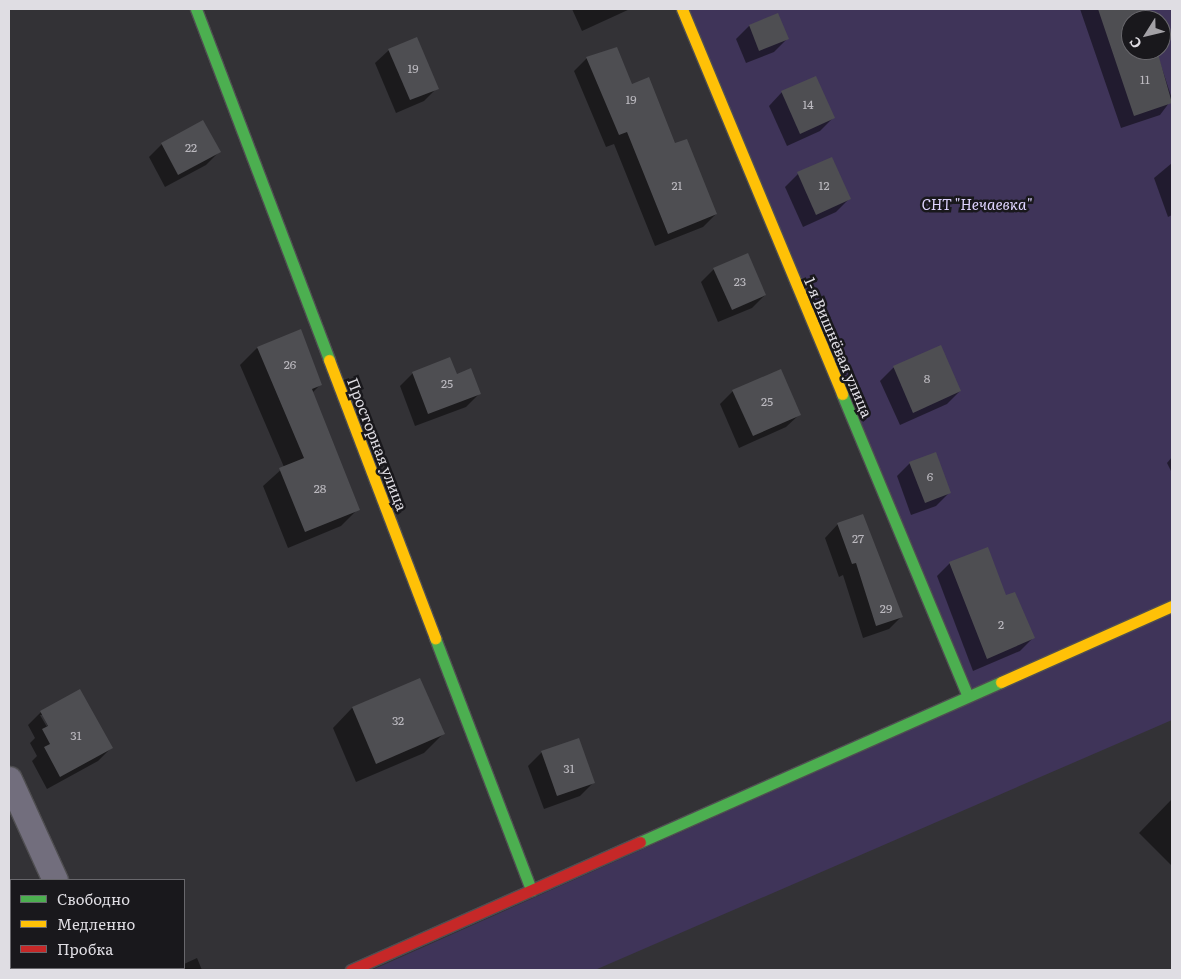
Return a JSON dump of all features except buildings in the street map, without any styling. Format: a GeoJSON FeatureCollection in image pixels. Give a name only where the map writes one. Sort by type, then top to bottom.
{"type":"FeatureCollection","features":[{"type":"Feature","properties":{"kind":"street","name":"Просторная улица"},"geometry":{"type":"LineString","coordinates":[[196,9],[531,890]]}},
{"type":"Feature","properties":{"kind":"street","name":"1-я Вишнёвая улица"},"geometry":{"type":"LineString","coordinates":[[682,9],[968,696]]}},
{"type":"Feature","properties":{"kind":"street"},"geometry":{"type":"LineString","coordinates":[[351,970],[1172,606]]}},
{"type":"Feature","properties":{"kind":"street"},"geometry":{"type":"LineString","coordinates":[[9,778],[55,879]]}},
{"type":"Feature","properties":{"kind":"green space","name":"СНТ \"Нечаевка\""},"geometry":{"type":"Polygon","coordinates":[[[687,9],[1172,9],[1172,608],[968,696],[687,9]]]}},
{"type":"Feature","properties":{"kind":"green space"},"geometry":{"type":"Polygon","coordinates":[[[1172,613],[1172,720],[595,970],[372,970],[1172,613]]]}},
{"type":"Feature","properties":{"kind":"traffic: fast"},"geometry":{"type":"LineString","coordinates":[[196,9],[329,360]]}},
{"type":"Feature","properties":{"kind":"traffic: fast"},"geometry":{"type":"LineString","coordinates":[[842,394],[968,696]]}},
{"type":"Feature","properties":{"kind":"traffic: fast"},"geometry":{"type":"LineString","coordinates":[[435,638],[531,890]]}},
{"type":"Feature","properties":{"kind":"traffic: fast"},"geometry":{"type":"LineString","coordinates":[[640,842],[1001,682]]}},
{"type":"Feature","properties":{"kind":"traffic: slow"},"geometry":{"type":"LineString","coordinates":[[682,9],[842,394]]}},
{"type":"Feature","properties":{"kind":"traffic: slow"},"geometry":{"type":"LineString","coordinates":[[329,360],[435,638]]}},
{"type":"Feature","properties":{"kind":"traffic: slow"},"geometry":{"type":"LineString","coordinates":[[1001,682],[1172,606]]}},
{"type":"Feature","properties":{"kind":"traffic: jam"},"geometry":{"type":"LineString","coordinates":[[351,970],[640,842]]}}]}
